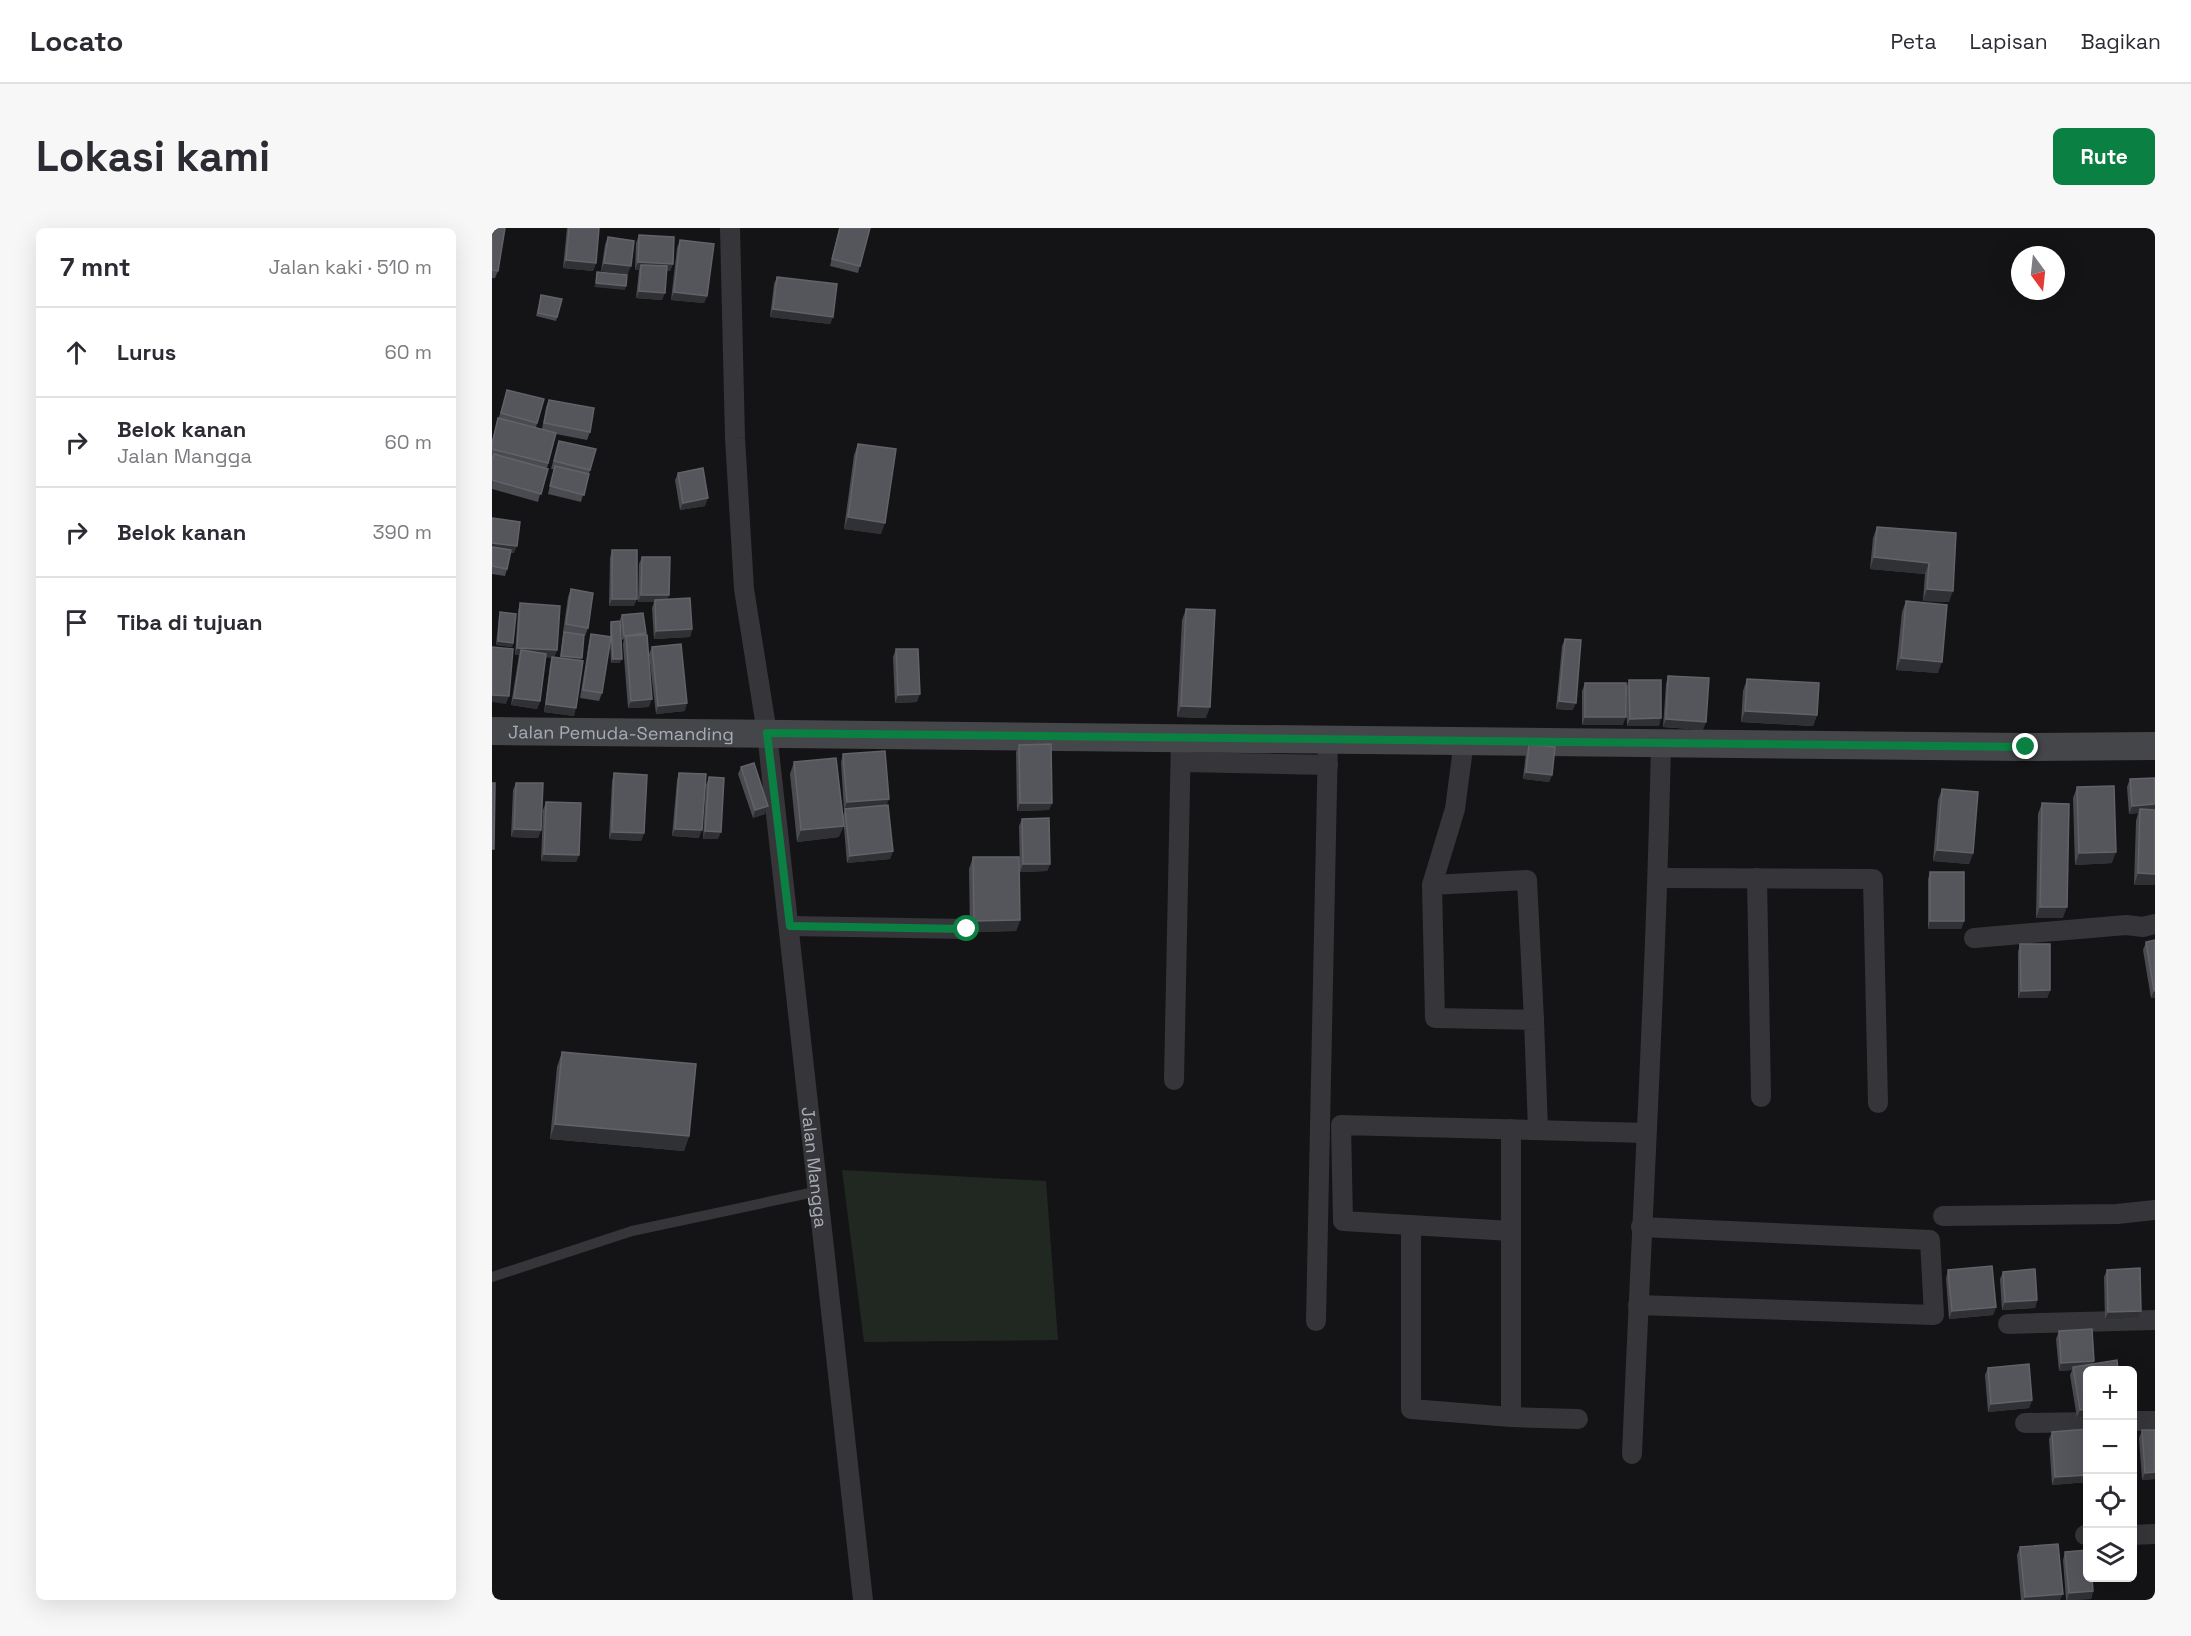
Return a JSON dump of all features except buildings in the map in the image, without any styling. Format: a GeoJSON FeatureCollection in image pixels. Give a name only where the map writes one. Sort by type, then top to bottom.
{"type":"FeatureCollection","features":[{"type":"Feature","properties":{"kind":"main road","name":"Jalan Pemuda-Semanding"},"geometry":{"type":"LineString","coordinates":[[492,731],[767,733],[1181,750],[1328,752],[1464,741],[2014,747],[2155,746]]}},
{"type":"Feature","properties":{"kind":"street","name":"Jalan Mangga"},"geometry":{"type":"LineString","coordinates":[[730,228],[735,438],[744,589],[767,733],[790,926],[863,1600]]}},
{"type":"Feature","properties":{"kind":"street"},"geometry":{"type":"LineString","coordinates":[[1464,741],[1455,809],[1432,885],[1435,1018],[1534,1020]]}},
{"type":"Feature","properties":{"kind":"street"},"geometry":{"type":"LineString","coordinates":[[1632,1454],[1658,878],[1661,743]]}},
{"type":"Feature","properties":{"kind":"street"},"geometry":{"type":"LineString","coordinates":[[1174,1080],[1181,750]]}},
{"type":"Feature","properties":{"kind":"street"},"geometry":{"type":"LineString","coordinates":[[1316,1321],[1328,752]]}},
{"type":"Feature","properties":{"kind":"street"},"geometry":{"type":"LineString","coordinates":[[1658,878],[1873,879],[1878,1103]]}},
{"type":"Feature","properties":{"kind":"street"},"geometry":{"type":"LineString","coordinates":[[1757,878],[1761,1097]]}},
{"type":"Feature","properties":{"kind":"street"},"geometry":{"type":"LineString","coordinates":[[1432,885],[1527,880],[1538,1129]]}},
{"type":"Feature","properties":{"kind":"street"},"geometry":{"type":"LineString","coordinates":[[1974,938],[2126,925],[2143,927],[2155,924]]}},
{"type":"Feature","properties":{"kind":"street"},"geometry":{"type":"LineString","coordinates":[[790,926],[967,929]]}},
{"type":"Feature","properties":{"kind":"street"},"geometry":{"type":"LineString","coordinates":[[1511,1231],[1343,1221],[1341,1125],[1646,1132]]}},
{"type":"Feature","properties":{"kind":"street"},"geometry":{"type":"LineString","coordinates":[[1511,1129],[1511,1417]]}},
{"type":"Feature","properties":{"kind":"street"},"geometry":{"type":"LineString","coordinates":[[1943,1216],[2117,1214],[2155,1210]]}},
{"type":"Feature","properties":{"kind":"street"},"geometry":{"type":"LineString","coordinates":[[1411,1225],[1412,1409],[1511,1417],[1578,1419]]}},
{"type":"Feature","properties":{"kind":"street"},"geometry":{"type":"LineString","coordinates":[[1638,1305],[1934,1315],[1930,1240],[1641,1227]]}},
{"type":"Feature","properties":{"kind":"street"},"geometry":{"type":"LineString","coordinates":[[2008,1324],[2155,1320]]}},
{"type":"Feature","properties":{"kind":"street"},"geometry":{"type":"LineString","coordinates":[[2137,1421],[2155,1421]]}},
{"type":"Feature","properties":{"kind":"street"},"geometry":{"type":"LineString","coordinates":[[2025,1423],[2083,1422]]}},
{"type":"Feature","properties":{"kind":"street"},"geometry":{"type":"LineString","coordinates":[[2137,1535],[2155,1534]]}},
{"type":"Feature","properties":{"kind":"lane"},"geometry":{"type":"LineString","coordinates":[[492,1277],[632,1231],[819,1191]]}},
{"type":"Feature","properties":{"kind":"shaded area"},"geometry":{"type":"Polygon","coordinates":[[[842,1170],[1046,1181],[1058,1340],[864,1342],[842,1170]]]}},
{"type":"Feature","properties":{"kind":"route"},"geometry":{"type":"LineString","coordinates":[[967,929],[790,926],[767,733],[2026,747]]}}]}
